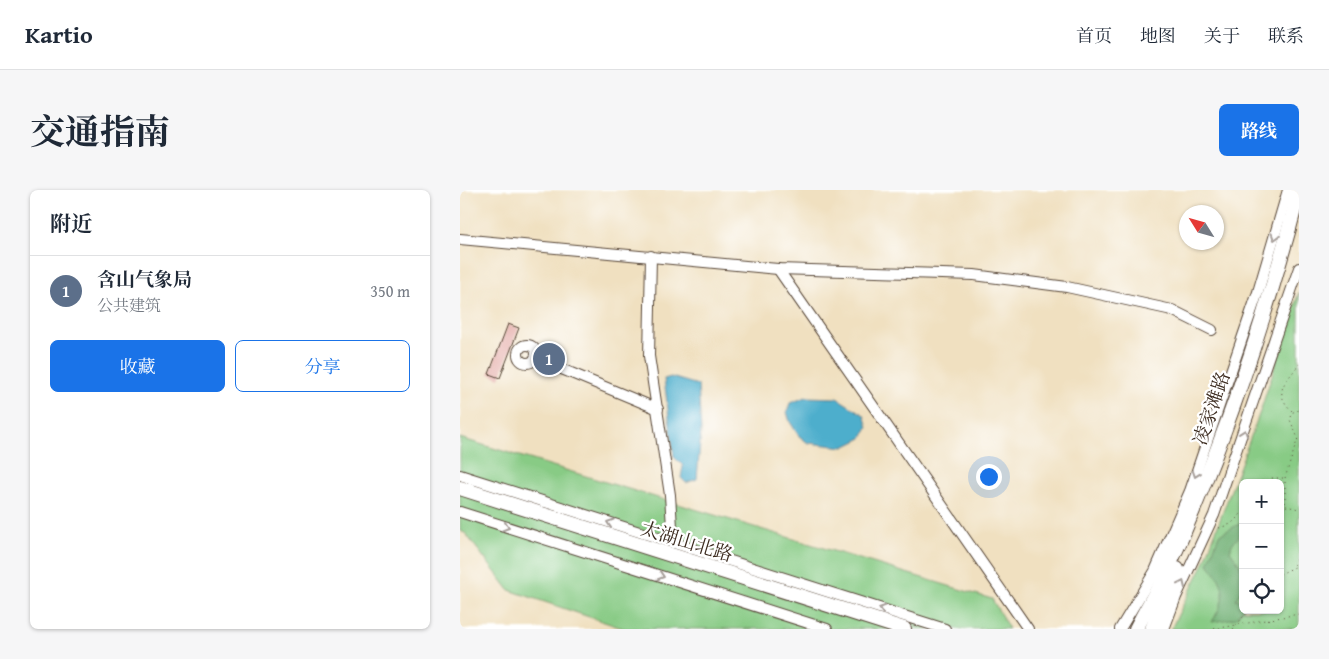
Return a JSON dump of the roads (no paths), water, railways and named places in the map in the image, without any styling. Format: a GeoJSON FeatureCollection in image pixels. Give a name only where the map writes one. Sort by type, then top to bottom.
{"type":"FeatureCollection","features":[{"type":"Feature","properties":{"kind":"main road","name":"凌家滩路"},"geometry":{"type":"LineString","coordinates":[[1136,629],[1164,576],[1216,451],[1279,266],[1299,191]]}},
{"type":"Feature","properties":{"kind":"main road","name":"凌家滩路"},"geometry":{"type":"LineString","coordinates":[[1152,629],[1224,454],[1285,278],[1299,227]]}},
{"type":"Feature","properties":{"kind":"main road","name":"太湖山北路"},"geometry":{"type":"LineString","coordinates":[[460,488],[904,629]]}},
{"type":"Feature","properties":{"kind":"main road","name":"太湖山北路"},"geometry":{"type":"LineString","coordinates":[[460,498],[874,629]]}},
{"type":"Feature","properties":{"kind":"street"},"geometry":{"type":"LineString","coordinates":[[1120,629],[1149,583],[1190,490],[1258,292],[1288,190]]}},
{"type":"Feature","properties":{"kind":"street"},"geometry":{"type":"LineString","coordinates":[[460,239],[778,269],[974,275],[1067,287],[1172,310],[1212,330]]}},
{"type":"Feature","properties":{"kind":"street"},"geometry":{"type":"LineString","coordinates":[[651,256],[649,356],[670,495],[673,543]]}},
{"type":"Feature","properties":{"kind":"street"},"geometry":{"type":"LineString","coordinates":[[1164,629],[1176,597],[1214,515],[1299,268]]}},
{"type":"Feature","properties":{"kind":"street"},"geometry":{"type":"LineString","coordinates":[[778,269],[1028,629]]}},
{"type":"Feature","properties":{"kind":"street"},"geometry":{"type":"LineString","coordinates":[[535,358],[658,409]]}},
{"type":"Feature","properties":{"kind":"street"},"geometry":{"type":"LineString","coordinates":[[460,475],[945,629]]}},
{"type":"Feature","properties":{"kind":"street"},"geometry":{"type":"LineString","coordinates":[[460,512],[826,629]]}},
{"type":"Feature","properties":{"kind":"water"},"geometry":{"type":"Polygon","coordinates":[[[671,377],[698,385],[701,431],[697,479],[686,483],[681,478],[683,466],[674,457],[664,379],[671,377]]]}},
{"type":"Feature","properties":{"kind":"water"},"geometry":{"type":"Polygon","coordinates":[[[806,397],[837,398],[864,415],[868,427],[862,438],[844,447],[808,443],[799,436],[790,422],[787,412],[790,403],[806,397]]]}},
{"type":"Feature","properties":{"kind":"place","name":"含山气象局"},"geometry":{"type":"Point","coordinates":[549,359]}}]}
